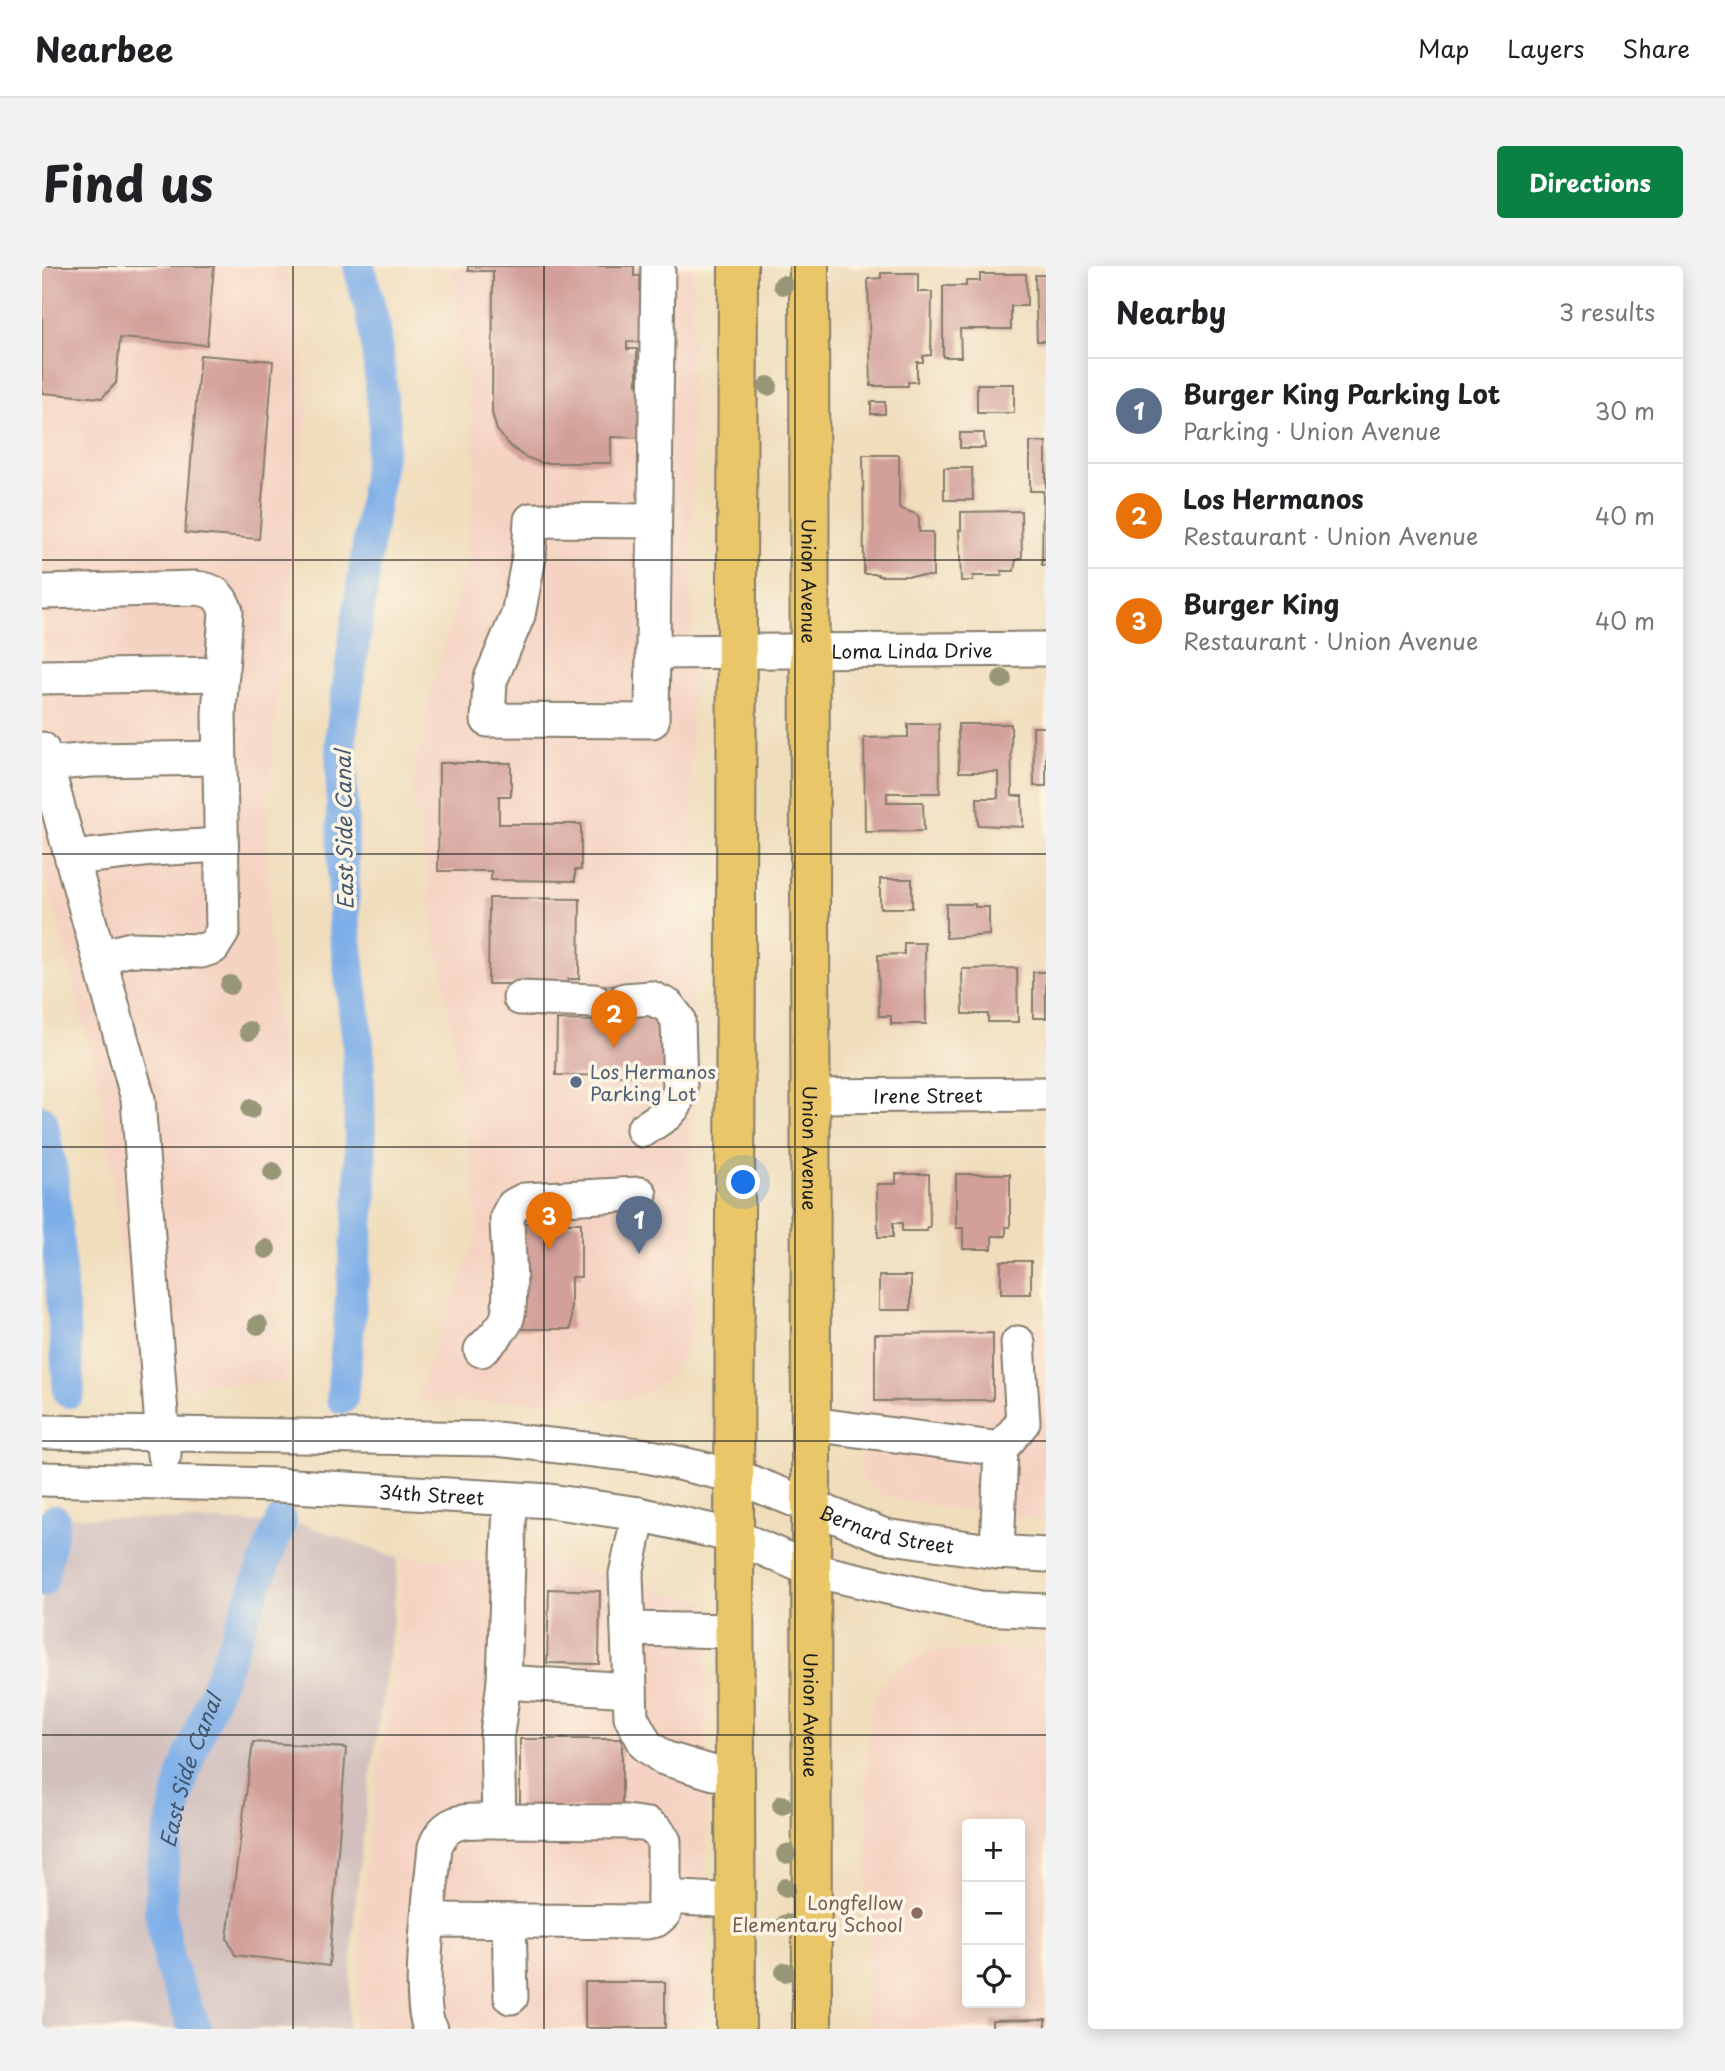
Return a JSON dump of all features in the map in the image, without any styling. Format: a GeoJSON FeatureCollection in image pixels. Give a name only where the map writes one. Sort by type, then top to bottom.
{"type":"FeatureCollection","features":[{"type":"Feature","properties":{"kind":"main road"},"geometry":{"type":"LineString","coordinates":[[736,2029],[734,1536],[738,266]]}},
{"type":"Feature","properties":{"kind":"main road","name":"Union Avenue"},"geometry":{"type":"LineString","coordinates":[[809,266],[812,2029]]}},
{"type":"Feature","properties":{"kind":"street"},"geometry":{"type":"LineString","coordinates":[[654,521],[531,520],[529,557],[518,615],[490,681],[488,720],[652,721],[658,266]]}},
{"type":"Feature","properties":{"kind":"street"},"geometry":{"type":"LineString","coordinates":[[42,592],[196,588],[211,590],[222,599],[226,611],[219,714],[223,931],[213,947],[201,951],[131,949],[100,957]]}},
{"type":"Feature","properties":{"kind":"street","name":"Loma Linda Drive"},"geometry":{"type":"LineString","coordinates":[[653,652],[1046,649]]}},
{"type":"Feature","properties":{"kind":"street"},"geometry":{"type":"LineString","coordinates":[[42,677],[222,674]]}},
{"type":"Feature","properties":{"kind":"street"},"geometry":{"type":"LineString","coordinates":[[165,1482],[138,1099],[44,756],[91,760],[219,758]]}},
{"type":"Feature","properties":{"kind":"street"},"geometry":{"type":"LineString","coordinates":[[73,858],[221,845]]}},
{"type":"Feature","properties":{"kind":"street"},"geometry":{"type":"LineString","coordinates":[[520,998],[651,999],[668,1006],[678,1019],[680,1088],[675,1105],[643,1130]]}},
{"type":"Feature","properties":{"kind":"street","name":"Irene Street"},"geometry":{"type":"LineString","coordinates":[[809,1096],[1046,1094]]}},
{"type":"Feature","properties":{"kind":"street"},"geometry":{"type":"LineString","coordinates":[[481,1350],[500,1330],[507,1318],[507,1217],[513,1206],[524,1200],[640,1194]]}},
{"type":"Feature","properties":{"kind":"street"},"geometry":{"type":"LineString","coordinates":[[997,1552],[1001,1449],[1023,1422],[1018,1343]]}},
{"type":"Feature","properties":{"kind":"street"},"geometry":{"type":"LineString","coordinates":[[811,1424],[1001,1449]]}},
{"type":"Feature","properties":{"kind":"street"},"geometry":{"type":"LineString","coordinates":[[42,1433],[496,1439],[647,1457],[735,1476]]}},
{"type":"Feature","properties":{"kind":"street","name":"Bernard Street"},"geometry":{"type":"LineString","coordinates":[[735,1476],[885,1536],[997,1552],[1046,1555]]}},
{"type":"Feature","properties":{"kind":"street","name":"34th Street"},"geometry":{"type":"LineString","coordinates":[[42,1479],[278,1485],[550,1501],[639,1514],[734,1536],[812,1570]]}},
{"type":"Feature","properties":{"kind":"street"},"geometry":{"type":"LineString","coordinates":[[499,1821],[497,1734],[504,1682],[510,1499]]}},
{"type":"Feature","properties":{"kind":"street"},"geometry":{"type":"LineString","coordinates":[[639,1514],[626,1574],[631,1717],[646,1745],[664,1758],[714,1773],[735,1772]]}},
{"type":"Feature","properties":{"kind":"street"},"geometry":{"type":"LineString","coordinates":[[812,1570],[980,1608],[1046,1611]]}},
{"type":"Feature","properties":{"kind":"street"},"geometry":{"type":"LineString","coordinates":[[628,1629],[735,1632]]}},
{"type":"Feature","properties":{"kind":"street"},"geometry":{"type":"LineString","coordinates":[[504,1682],[630,1690]]}},
{"type":"Feature","properties":{"kind":"street"},"geometry":{"type":"LineString","coordinates":[[429,1920],[656,1920],[664,1913],[664,1841],[658,1832],[648,1825],[626,1822],[499,1821],[460,1822],[448,1826],[440,1833],[435,1847],[429,1920],[424,2013],[431,2029]]}},
{"type":"Feature","properties":{"kind":"street"},"geometry":{"type":"LineString","coordinates":[[664,1896],[736,1901]]}},
{"type":"Feature","properties":{"kind":"street"},"geometry":{"type":"LineString","coordinates":[[509,1921],[511,1997]]}},
{"type":"Feature","properties":{"kind":"shaded area"},"geometry":{"type":"Polygon","coordinates":[[[42,266],[282,266],[299,311],[308,410],[268,787],[268,917],[282,1071],[286,1176],[285,1242],[273,1347],[286,1349],[285,1382],[138,1385],[101,1092],[42,862],[42,266]]]}},
{"type":"Feature","properties":{"kind":"shaded area"},"geometry":{"type":"Polygon","coordinates":[[[451,266],[692,266],[692,1323],[687,1348],[672,1375],[654,1389],[631,1399],[415,1402],[478,1231],[460,1084],[412,787],[429,699],[466,567],[475,461],[451,266]]]}},
{"type":"Feature","properties":{"kind":"shaded area"},"geometry":{"type":"Polygon","coordinates":[[[861,1327],[1046,1327],[1046,1520],[923,1504],[882,1495],[866,1484],[861,1475],[861,1327]]]}},
{"type":"Feature","properties":{"kind":"shaded area"},"geometry":{"type":"Polygon","coordinates":[[[42,1516],[302,1524],[398,1558],[390,1649],[367,1800],[354,1915],[348,2029],[42,2029],[42,1516]]]}},
{"type":"Feature","properties":{"kind":"shaded area"},"geometry":{"type":"Polygon","coordinates":[[[403,1557],[568,1566],[706,1602],[705,2029],[354,2029],[363,1892],[372,1810],[397,1647],[403,1557]]]}},
{"type":"Feature","properties":{"kind":"shaded area","name":"Longfellow Elementary School"},"geometry":{"type":"Polygon","coordinates":[[[1046,1648],[1046,2029],[867,2029],[867,1734],[877,1693],[889,1677],[905,1664],[933,1651],[1046,1648]]]}},
{"type":"Feature","properties":{"kind":"building"},"geometry":{"type":"Polygon","coordinates":[[[42,266],[214,266],[207,345],[120,338],[116,383],[102,398],[42,393],[42,266]]]}},
{"type":"Feature","properties":{"kind":"building"},"geometry":{"type":"Polygon","coordinates":[[[468,266],[634,266],[634,276],[650,276],[650,342],[627,342],[627,349],[637,349],[637,384],[649,384],[649,438],[611,437],[611,463],[542,463],[525,457],[509,445],[497,430],[492,413],[493,271],[468,271],[468,266]]]}},
{"type":"Feature","properties":{"kind":"building"},"geometry":{"type":"Polygon","coordinates":[[[881,273],[918,273],[918,292],[932,292],[931,355],[923,356],[923,362],[917,362],[917,382],[908,382],[908,386],[871,386],[868,279],[881,278],[881,273]]]}},
{"type":"Feature","properties":{"kind":"building"},"geometry":{"type":"Polygon","coordinates":[[[980,274],[1026,274],[1027,306],[1011,306],[1011,329],[960,329],[961,357],[943,357],[943,286],[966,286],[966,281],[980,281],[980,274]]]}},
{"type":"Feature","properties":{"kind":"building"},"geometry":{"type":"Polygon","coordinates":[[[1035,275],[1046,275],[1046,341],[1037,341],[1035,275]]]}},
{"type":"Feature","properties":{"kind":"building"},"geometry":{"type":"Polygon","coordinates":[[[200,355],[273,361],[259,539],[185,533],[200,355]]]}},
{"type":"Feature","properties":{"kind":"building"},"geometry":{"type":"Polygon","coordinates":[[[977,384],[1014,384],[1014,413],[977,413],[977,384]]]}},
{"type":"Feature","properties":{"kind":"building"},"geometry":{"type":"Polygon","coordinates":[[[871,402],[885,402],[885,414],[871,414],[871,402]]]}},
{"type":"Feature","properties":{"kind":"building"},"geometry":{"type":"Polygon","coordinates":[[[960,433],[984,433],[985,448],[960,448],[960,433]]]}},
{"type":"Feature","properties":{"kind":"building"},"geometry":{"type":"Polygon","coordinates":[[[1030,442],[1046,442],[1046,565],[1042,565],[1043,491],[1030,491],[1030,442]]]}},
{"type":"Feature","properties":{"kind":"building"},"geometry":{"type":"Polygon","coordinates":[[[863,455],[899,455],[899,508],[916,514],[919,518],[919,532],[933,532],[933,576],[864,574],[863,455]]]}},
{"type":"Feature","properties":{"kind":"building"},"geometry":{"type":"Polygon","coordinates":[[[944,468],[972,468],[973,500],[944,500],[944,468]]]}},
{"type":"Feature","properties":{"kind":"building"},"geometry":{"type":"Polygon","coordinates":[[[1021,511],[1022,558],[1016,560],[1014,571],[1001,571],[1002,576],[973,576],[973,581],[961,581],[961,512],[1021,511]]]}},
{"type":"Feature","properties":{"kind":"building"},"geometry":{"type":"Polygon","coordinates":[[[908,724],[939,724],[940,793],[887,793],[887,802],[923,802],[924,831],[865,832],[864,738],[908,737],[908,724]]]}},
{"type":"Feature","properties":{"kind":"building"},"geometry":{"type":"Polygon","coordinates":[[[958,724],[1011,724],[1012,796],[1022,796],[1023,827],[978,825],[977,798],[998,798],[998,772],[959,772],[958,724]]]}},
{"type":"Feature","properties":{"kind":"building"},"geometry":{"type":"Polygon","coordinates":[[[1033,727],[1046,727],[1046,786],[1034,786],[1033,727]]]}},
{"type":"Feature","properties":{"kind":"building"},"geometry":{"type":"Polygon","coordinates":[[[439,763],[511,763],[511,796],[499,796],[499,824],[581,824],[581,870],[575,870],[575,881],[491,880],[491,871],[438,871],[439,763]]]}},
{"type":"Feature","properties":{"kind":"building"},"geometry":{"type":"Polygon","coordinates":[[[880,879],[912,879],[912,908],[880,908],[880,879]]]}},
{"type":"Feature","properties":{"kind":"building"},"geometry":{"type":"Polygon","coordinates":[[[489,898],[580,899],[579,979],[568,979],[568,984],[488,984],[489,898]]]}},
{"type":"Feature","properties":{"kind":"building"},"geometry":{"type":"Polygon","coordinates":[[[946,904],[989,907],[989,935],[946,938],[946,904]]]}},
{"type":"Feature","properties":{"kind":"building"},"geometry":{"type":"Polygon","coordinates":[[[904,943],[925,943],[926,1024],[891,1024],[891,1016],[879,1016],[878,955],[904,954],[904,943]]]}},
{"type":"Feature","properties":{"kind":"building"},"geometry":{"type":"Polygon","coordinates":[[[1017,968],[1018,1022],[988,1022],[988,1014],[963,1014],[962,969],[1017,968]]]}},
{"type":"Feature","properties":{"kind":"building"},"geometry":{"type":"Polygon","coordinates":[[[1033,972],[1046,972],[1046,1018],[1033,1018],[1033,972]]]}},
{"type":"Feature","properties":{"kind":"building"},"geometry":{"type":"Polygon","coordinates":[[[594,985],[625,986],[671,1020],[671,1076],[556,1075],[557,1020],[594,1021],[594,985]]]}},
{"type":"Feature","properties":{"kind":"building"},"geometry":{"type":"Polygon","coordinates":[[[896,1174],[929,1174],[930,1227],[927,1227],[927,1231],[902,1231],[902,1223],[893,1223],[893,1237],[878,1237],[877,1184],[896,1184],[896,1174]]]}},
{"type":"Feature","properties":{"kind":"building"},"geometry":{"type":"Polygon","coordinates":[[[956,1174],[1010,1174],[1010,1227],[1006,1227],[1006,1236],[992,1236],[992,1249],[963,1249],[963,1228],[956,1228],[956,1174]]]}},
{"type":"Feature","properties":{"kind":"building"},"geometry":{"type":"Polygon","coordinates":[[[517,1223],[581,1223],[581,1277],[571,1277],[571,1329],[516,1329],[517,1223]]]}},
{"type":"Feature","properties":{"kind":"building"},"geometry":{"type":"Polygon","coordinates":[[[1001,1261],[1031,1261],[1031,1294],[1001,1294],[1001,1261]]]}},
{"type":"Feature","properties":{"kind":"building"},"geometry":{"type":"Polygon","coordinates":[[[879,1276],[911,1276],[911,1310],[879,1310],[879,1276]]]}},
{"type":"Feature","properties":{"kind":"building"},"geometry":{"type":"Polygon","coordinates":[[[993,1333],[993,1400],[875,1401],[875,1334],[993,1333]]]}},
{"type":"Feature","properties":{"kind":"building"},"geometry":{"type":"Polygon","coordinates":[[[549,1589],[600,1591],[599,1664],[547,1663],[549,1589]]]}},
{"type":"Feature","properties":{"kind":"building"},"geometry":{"type":"Polygon","coordinates":[[[520,1739],[622,1739],[622,1808],[520,1808],[520,1739]]]}},
{"type":"Feature","properties":{"kind":"building"},"geometry":{"type":"Polygon","coordinates":[[[253,1742],[346,1748],[329,1966],[235,1955],[227,1938],[253,1742]]]}},
{"type":"Feature","properties":{"kind":"building"},"geometry":{"type":"Polygon","coordinates":[[[585,1982],[665,1982],[665,2028],[585,2028],[585,1982]]]}},
{"type":"Feature","properties":{"kind":"building"},"geometry":{"type":"Polygon","coordinates":[[[1046,2019],[1046,2029],[992,2029],[992,2020],[1046,2019]]]}},
{"type":"Feature","properties":{"kind":"waterway","name":"East Side Canal"},"geometry":{"type":"LineString","coordinates":[[342,1398],[361,1193],[358,1043],[344,923],[341,735],[385,426],[375,328],[359,266]]}},
{"type":"Feature","properties":{"kind":"waterway"},"geometry":{"type":"LineString","coordinates":[[42,1121],[53,1178],[69,1392]]}},
{"type":"Feature","properties":{"kind":"waterway"},"geometry":{"type":"LineString","coordinates":[[42,1581],[54,1520]]}},
{"type":"Feature","properties":{"kind":"waterway","name":"East Side Canal"},"geometry":{"type":"LineString","coordinates":[[195,2029],[170,1966],[160,1909],[164,1855],[183,1774],[281,1521]]}},
{"type":"Feature","properties":{"kind":"place","name":"Los Hermanos"},"geometry":{"type":"Point","coordinates":[614,1048]}},
{"type":"Feature","properties":{"kind":"place","name":"Los Hermanos Parking Lot"},"geometry":{"type":"Point","coordinates":[576,1082]}},
{"type":"Feature","properties":{"kind":"place","name":"Burger King"},"geometry":{"type":"Point","coordinates":[549,1250]}},
{"type":"Feature","properties":{"kind":"place","name":"Burger King Parking Lot"},"geometry":{"type":"Point","coordinates":[639,1254]}},
{"type":"Feature","properties":{"kind":"place","name":"Longfellow Elementary School"},"geometry":{"type":"Point","coordinates":[917,1913]}}]}
